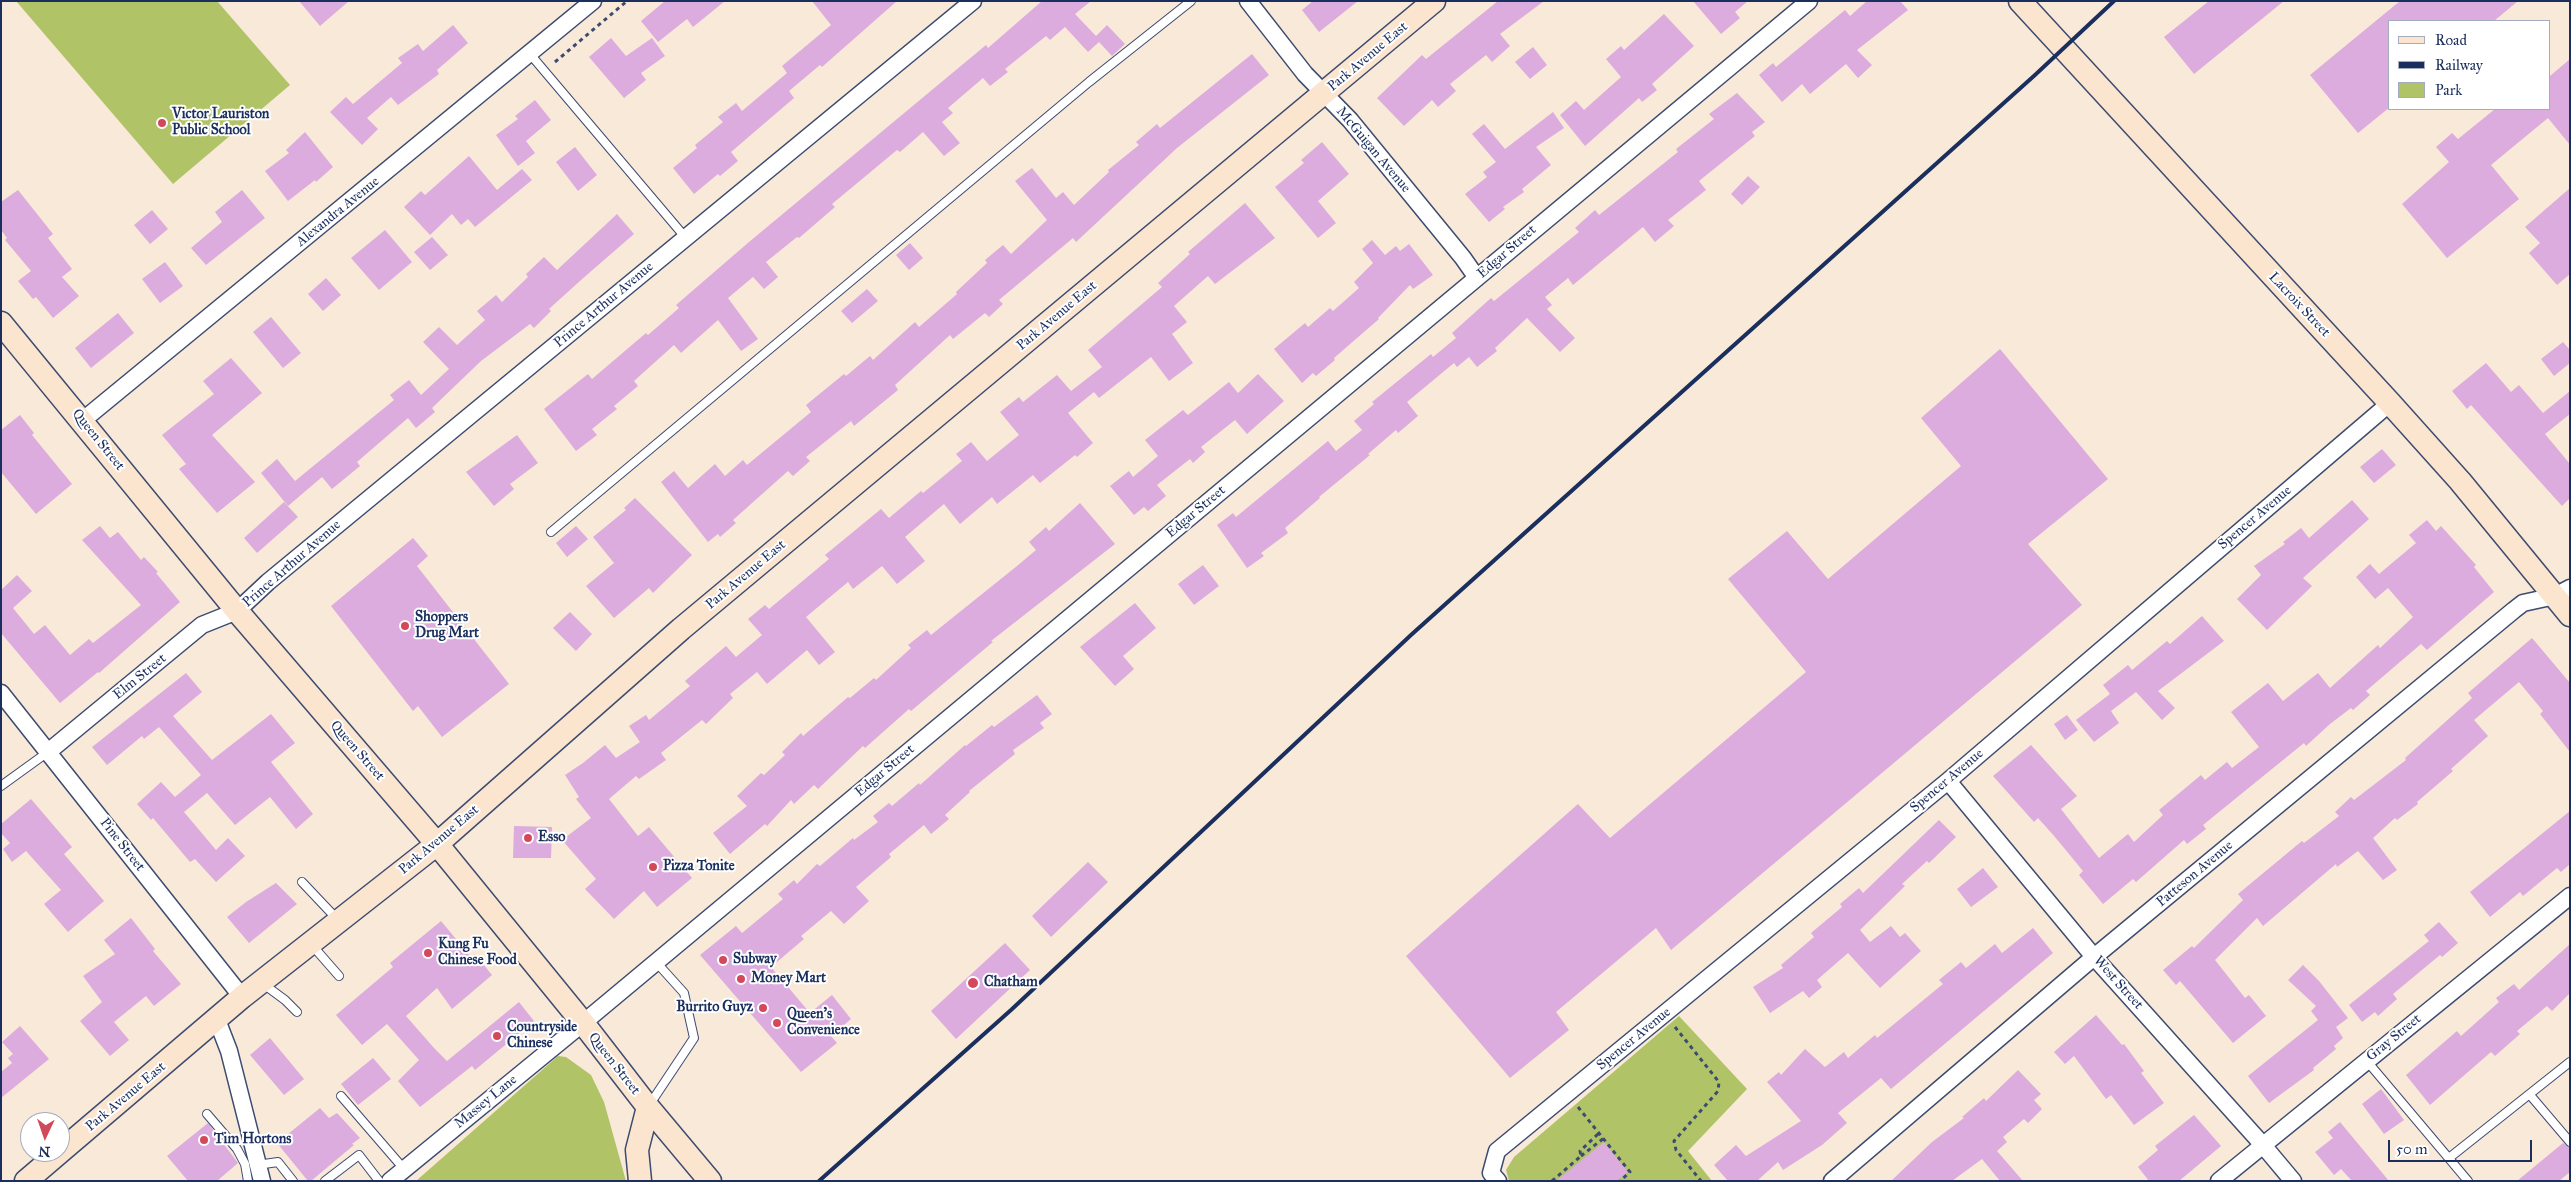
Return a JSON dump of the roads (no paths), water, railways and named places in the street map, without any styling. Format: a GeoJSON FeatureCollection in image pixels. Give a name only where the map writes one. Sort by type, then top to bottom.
{"type":"FeatureCollection","features":[{"type":"Feature","properties":{"kind":"main road","name":"Park Avenue East"},"geometry":{"type":"LineString","coordinates":[[70,1144],[242,997],[437,844],[681,629],[1434,1]]}},
{"type":"Feature","properties":{"kind":"main road","name":"Lacroix Street"},"geometry":{"type":"LineString","coordinates":[[2020,1],[2562,592],[2570,615]]}},
{"type":"Feature","properties":{"kind":"main road","name":"Queen Street"},"geometry":{"type":"LineString","coordinates":[[1,323],[237,611],[437,844],[583,1023],[648,1108],[710,1181]]}},
{"type":"Feature","properties":{"kind":"main road"},"geometry":{"type":"LineString","coordinates":[[640,1181],[636,1150],[648,1108]]}},
{"type":"Feature","properties":{"kind":"main road","name":"Park Avenue East"},"geometry":{"type":"LineString","coordinates":[[26,1181],[48,1162]]}},
{"type":"Feature","properties":{"kind":"street","name":"Alexandra Avenue"},"geometry":{"type":"LineString","coordinates":[[82,421],[593,1]]}},
{"type":"Feature","properties":{"kind":"street","name":"Prince Arthur Avenue"},"geometry":{"type":"LineString","coordinates":[[237,611],[268,582],[973,1]]}},
{"type":"Feature","properties":{"kind":"street","name":"McGuigan Avenue"},"geometry":{"type":"LineString","coordinates":[[1248,1],[1305,74],[1325,93],[1444,235],[1477,278]]}},
{"type":"Feature","properties":{"kind":"street","name":"Edgar Street"},"geometry":{"type":"LineString","coordinates":[[583,1023],[1809,1]]}},
{"type":"Feature","properties":{"kind":"street","name":"Spencer Avenue"},"geometry":{"type":"LineString","coordinates":[[1498,1181],[1492,1172],[1497,1151],[1948,780],[2390,403]]}},
{"type":"Feature","properties":{"kind":"street","name":"Patteson Avenue"},"geometry":{"type":"LineString","coordinates":[[1832,1181],[2094,957],[2518,607],[2523,603],[2562,592]]}},
{"type":"Feature","properties":{"kind":"street","name":"Elm Street"},"geometry":{"type":"LineString","coordinates":[[48,752],[206,623],[237,611]]}},
{"type":"Feature","properties":{"kind":"street","name":"Pine Street"},"geometry":{"type":"LineString","coordinates":[[1,693],[242,997]]}},
{"type":"Feature","properties":{"kind":"street","name":"West Street"},"geometry":{"type":"LineString","coordinates":[[1948,780],[2094,957],[2293,1181]]}},
{"type":"Feature","properties":{"kind":"street","name":"Gray Street"},"geometry":{"type":"LineString","coordinates":[[2219,1181],[2262,1144],[2570,896]]}},
{"type":"Feature","properties":{"kind":"street"},"geometry":{"type":"LineString","coordinates":[[217,1020],[229,1052],[262,1181]]}},
{"type":"Feature","properties":{"kind":"street","name":"Massey Lane"},"geometry":{"type":"LineString","coordinates":[[390,1181],[583,1023]]}},
{"type":"Feature","properties":{"kind":"lane"},"geometry":{"type":"LineString","coordinates":[[551,532],[1089,82],[1191,1]]}},
{"type":"Feature","properties":{"kind":"lane"},"geometry":{"type":"LineString","coordinates":[[530,54],[685,237]]}},
{"type":"Feature","properties":{"kind":"lane"},"geometry":{"type":"LineString","coordinates":[[1,786],[48,752]]}},
{"type":"Feature","properties":{"kind":"lane"},"geometry":{"type":"LineString","coordinates":[[302,882],[338,920]]}},
{"type":"Feature","properties":{"kind":"lane"},"geometry":{"type":"LineString","coordinates":[[310,943],[339,976]]}},
{"type":"Feature","properties":{"kind":"lane"},"geometry":{"type":"LineString","coordinates":[[648,1108],[694,1038],[684,993],[656,962]]}},
{"type":"Feature","properties":{"kind":"lane"},"geometry":{"type":"LineString","coordinates":[[261,982],[285,1000],[297,1012]]}},
{"type":"Feature","properties":{"kind":"lane"},"geometry":{"type":"LineString","coordinates":[[2366,1060],[2468,1181]]}},
{"type":"Feature","properties":{"kind":"lane"},"geometry":{"type":"LineString","coordinates":[[2449,1158],[2570,1062]]}},
{"type":"Feature","properties":{"kind":"lane"},"geometry":{"type":"LineString","coordinates":[[2530,1095],[2570,1142]]}},
{"type":"Feature","properties":{"kind":"lane"},"geometry":{"type":"LineString","coordinates":[[341,1096],[404,1168]]}},
{"type":"Feature","properties":{"kind":"lane"},"geometry":{"type":"LineString","coordinates":[[207,1114],[237,1149],[245,1164],[248,1181]]}},
{"type":"Feature","properties":{"kind":"lane"},"geometry":{"type":"LineString","coordinates":[[325,1181],[359,1155],[379,1181]]}},
{"type":"Feature","properties":{"kind":"lane"},"geometry":{"type":"LineString","coordinates":[[257,1165],[278,1162],[293,1181]]}},
{"type":"Feature","properties":{"kind":"railway"},"geometry":{"type":"LineString","coordinates":[[819,1181],[1011,1010],[1411,635],[2035,75],[2114,1]]}},
{"type":"Feature","properties":{"kind":"place","name":"Victor Lauriston Public School"},"geometry":{"type":"Point","coordinates":[162,123]}},
{"type":"Feature","properties":{"kind":"place","name":"Shoppers Drug Mart"},"geometry":{"type":"Point","coordinates":[405,626]}},
{"type":"Feature","properties":{"kind":"place","name":"Esso"},"geometry":{"type":"Point","coordinates":[528,838]}},
{"type":"Feature","properties":{"kind":"place","name":"Pizza Tonite"},"geometry":{"type":"Point","coordinates":[653,867]}},
{"type":"Feature","properties":{"kind":"place","name":"Kung Fu Chinese Food"},"geometry":{"type":"Point","coordinates":[428,953]}},
{"type":"Feature","properties":{"kind":"place","name":"Subway"},"geometry":{"type":"Point","coordinates":[723,960]}},
{"type":"Feature","properties":{"kind":"place","name":"Money Mart"},"geometry":{"type":"Point","coordinates":[741,979]}},
{"type":"Feature","properties":{"kind":"place","name":"Chatham"},"geometry":{"type":"Point","coordinates":[973,983]}},
{"type":"Feature","properties":{"kind":"place","name":"Burrito Guyz"},"geometry":{"type":"Point","coordinates":[763,1008]}},
{"type":"Feature","properties":{"kind":"place","name":"Queen's Convenience"},"geometry":{"type":"Point","coordinates":[777,1023]}},
{"type":"Feature","properties":{"kind":"place","name":"Countryside Chinese"},"geometry":{"type":"Point","coordinates":[497,1036]}},
{"type":"Feature","properties":{"kind":"place","name":"Tim Hortons"},"geometry":{"type":"Point","coordinates":[204,1140]}}]}
